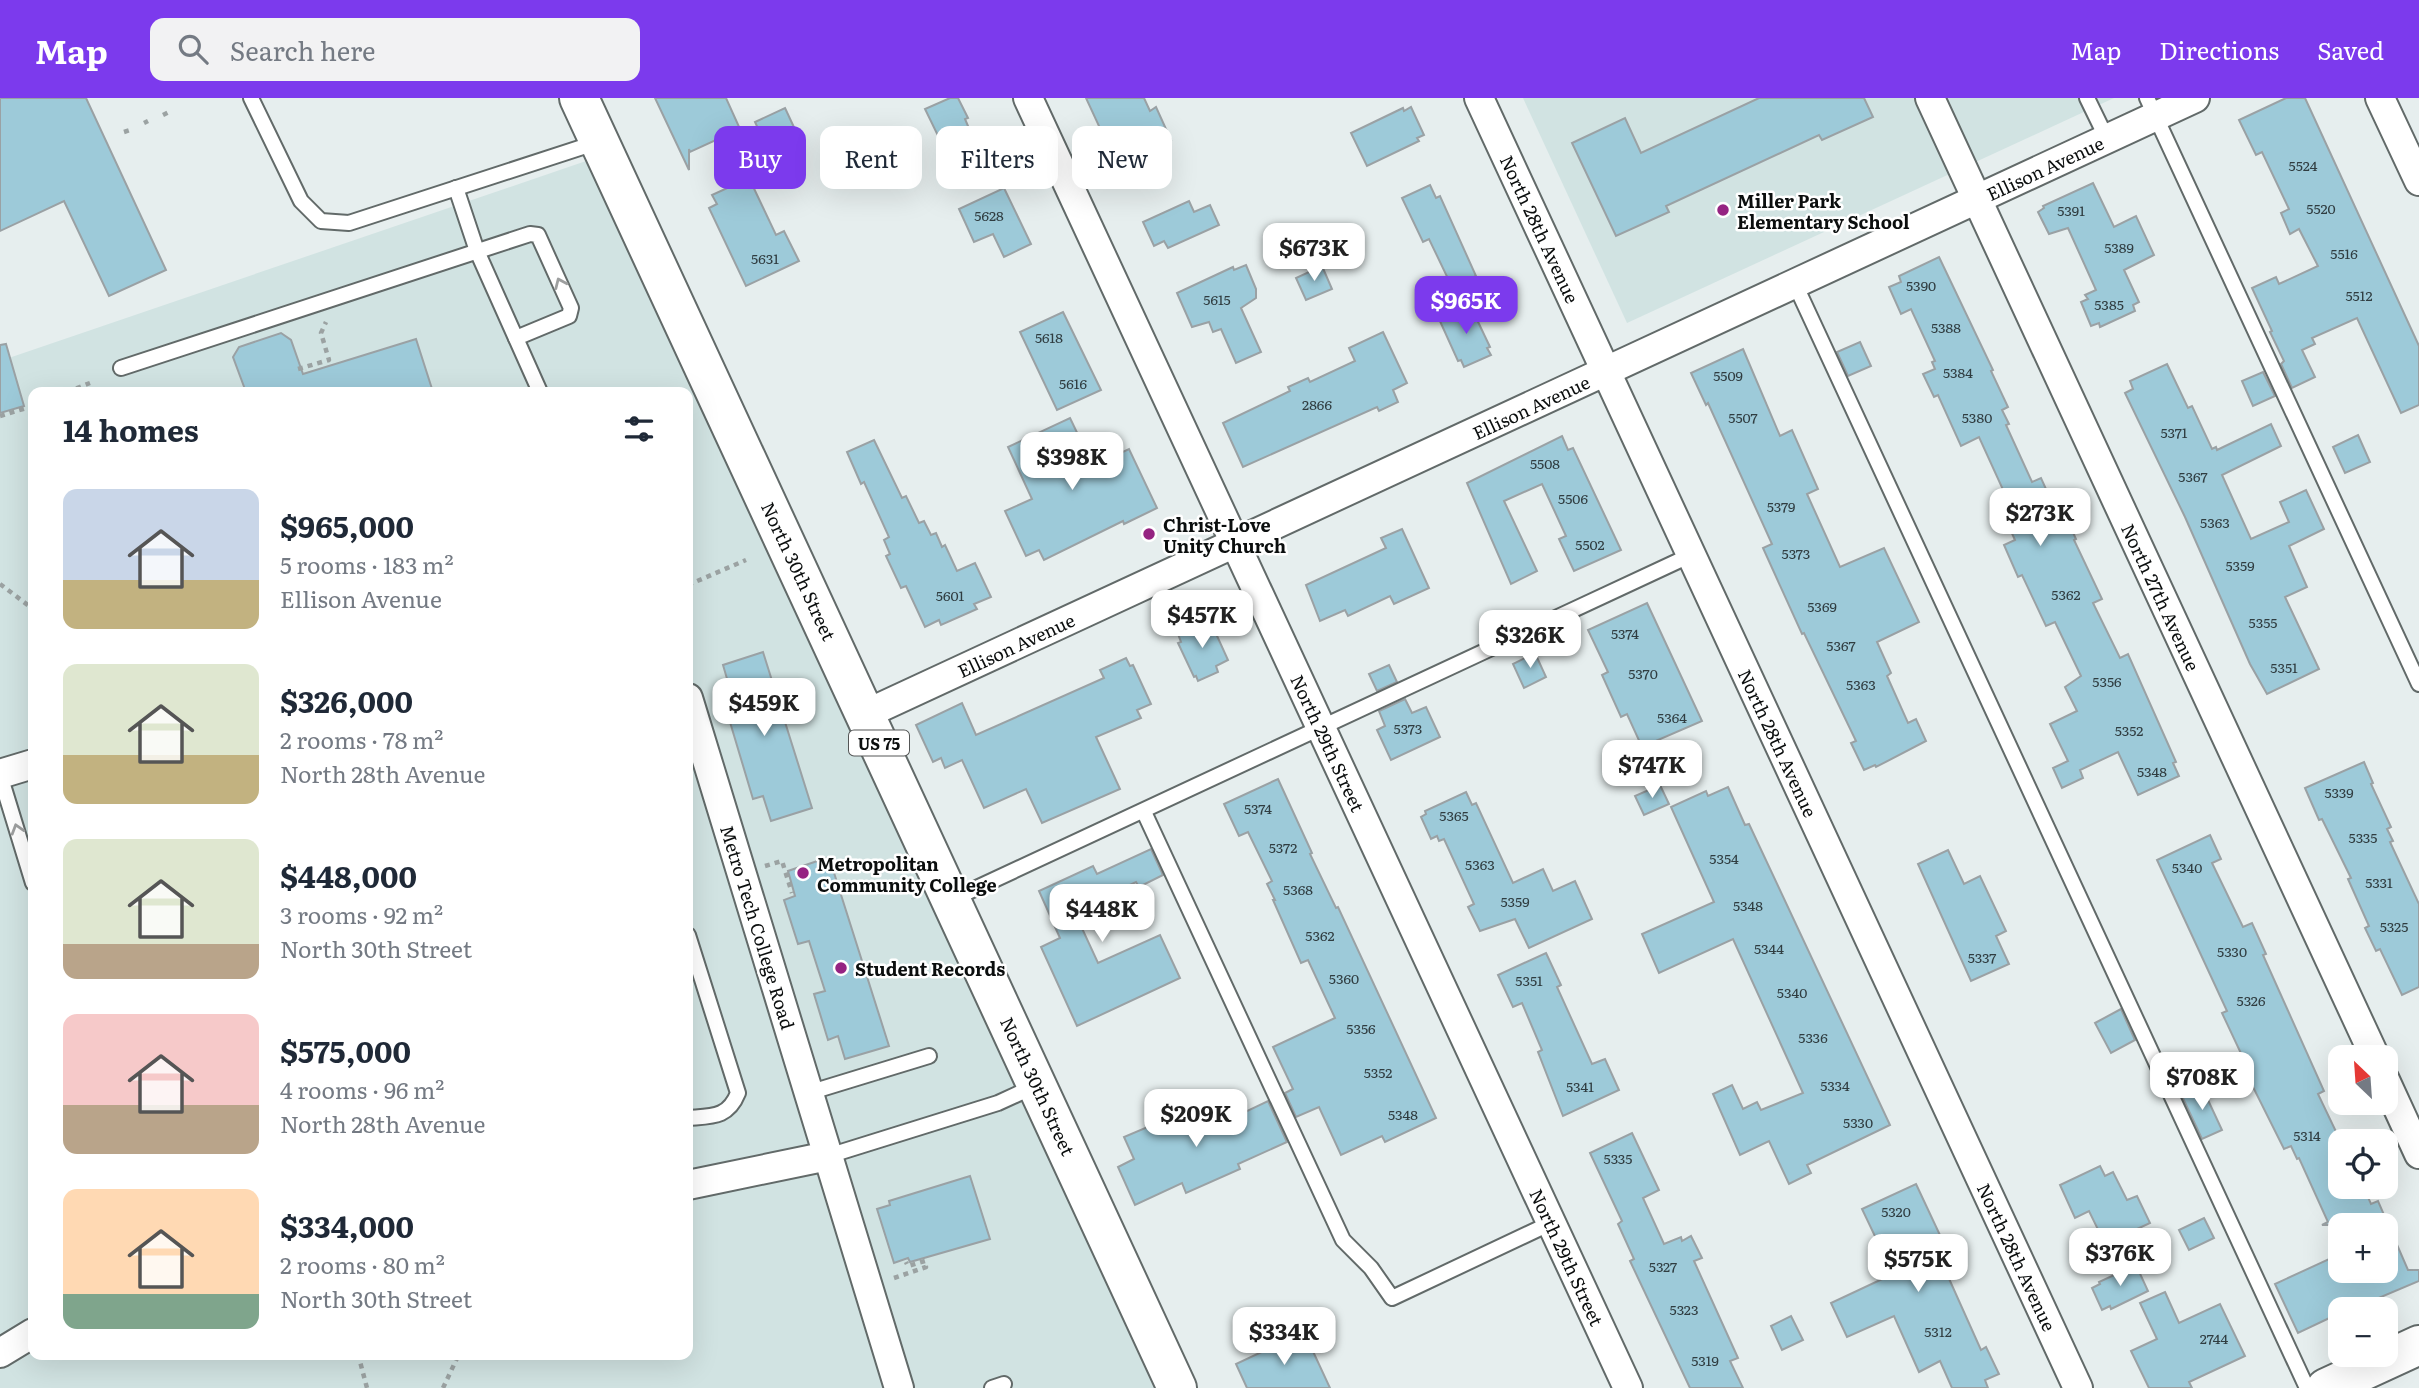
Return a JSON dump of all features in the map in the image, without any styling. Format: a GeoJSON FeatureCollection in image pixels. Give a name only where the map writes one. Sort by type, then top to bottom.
{"type":"FeatureCollection","features":[{"type":"Feature","properties":{"kind":"main road","name":"North 30th Street"},"geometry":{"type":"LineString","coordinates":[[579,98],[1177,1388]]}},
{"type":"Feature","properties":{"kind":"main road"},"geometry":{"type":"LineString","coordinates":[[2326,1388],[2419,1345]]}},
{"type":"Feature","properties":{"kind":"street","name":"North 29th Street"},"geometry":{"type":"LineString","coordinates":[[1028,98],[1628,1388]]}},
{"type":"Feature","properties":{"kind":"street","name":"North 28th Avenue"},"geometry":{"type":"LineString","coordinates":[[1479,98],[2078,1388]]}},
{"type":"Feature","properties":{"kind":"street","name":"North 27th Avenue"},"geometry":{"type":"LineString","coordinates":[[1930,98],[2369,1045]]}},
{"type":"Feature","properties":{"kind":"street","name":"Ellison Avenue"},"geometry":{"type":"LineString","coordinates":[[866,715],[2107,139],[2152,107],[2195,98]]}},
{"type":"Feature","properties":{"kind":"street"},"geometry":{"type":"LineString","coordinates":[[2380,98],[2419,181]]}},
{"type":"Feature","properties":{"kind":"street","name":"Metro Tech College Road"},"geometry":{"type":"LineString","coordinates":[[693,719],[899,1388]]}},
{"type":"Feature","properties":{"kind":"street"},"geometry":{"type":"LineString","coordinates":[[0,775],[28,766]]}},
{"type":"Feature","properties":{"kind":"street"},"geometry":{"type":"LineString","coordinates":[[2398,1108],[2419,1154]]}},
{"type":"Feature","properties":{"kind":"street"},"geometry":{"type":"LineString","coordinates":[[693,1184],[828,1156]]}},
{"type":"Feature","properties":{"kind":"street"},"geometry":{"type":"LineString","coordinates":[[0,1353],[28,1336]]}},
{"type":"Feature","properties":{"kind":"lane"},"geometry":{"type":"LineString","coordinates":[[251,98],[301,201],[321,221],[349,223],[599,141]]}},
{"type":"Feature","properties":{"kind":"lane"},"geometry":{"type":"LineString","coordinates":[[2087,98],[2107,139]]}},
{"type":"Feature","properties":{"kind":"lane"},"geometry":{"type":"LineString","coordinates":[[2152,107],[2419,684]]}},
{"type":"Feature","properties":{"kind":"lane"},"geometry":{"type":"LineString","coordinates":[[456,188],[477,251],[538,387]]}},
{"type":"Feature","properties":{"kind":"lane"},"geometry":{"type":"LineString","coordinates":[[121,368],[530,234],[538,235],[571,308],[569,316],[516,338]]}},
{"type":"Feature","properties":{"kind":"lane"},"geometry":{"type":"LineString","coordinates":[[1795,284],[2307,1388]]}},
{"type":"Feature","properties":{"kind":"lane"},"geometry":{"type":"LineString","coordinates":[[952,900],[1691,555]]}},
{"type":"Feature","properties":{"kind":"lane"},"geometry":{"type":"LineString","coordinates":[[0,775],[28,867]]}},
{"type":"Feature","properties":{"kind":"lane"},"geometry":{"type":"LineString","coordinates":[[1143,811],[1343,1240],[1371,1268],[1392,1298],[1551,1223]]}},
{"type":"Feature","properties":{"kind":"lane"},"geometry":{"type":"LineString","coordinates":[[693,951],[738,1093],[733,1105],[717,1115],[693,1117]]}},
{"type":"Feature","properties":{"kind":"lane"},"geometry":{"type":"LineString","coordinates":[[808,1093],[929,1056]]}},
{"type":"Feature","properties":{"kind":"lane"},"geometry":{"type":"LineString","coordinates":[[828,1156],[998,1103],[1038,1085]]}},
{"type":"Feature","properties":{"kind":"path"},"geometry":{"type":"LineString","coordinates":[[163,115],[169,112]]}},
{"type":"Feature","properties":{"kind":"path"},"geometry":{"type":"LineString","coordinates":[[124,132],[130,130]]}},
{"type":"Feature","properties":{"kind":"path"},"geometry":{"type":"LineString","coordinates":[[298,369],[328,360],[322,340]]}},
{"type":"Feature","properties":{"kind":"path"},"geometry":{"type":"LineString","coordinates":[[80,387],[90,383]]}},
{"type":"Feature","properties":{"kind":"path"},"geometry":{"type":"LineString","coordinates":[[0,416],[28,408]]}},
{"type":"Feature","properties":{"kind":"path"},"geometry":{"type":"LineString","coordinates":[[693,583],[746,560]]}},
{"type":"Feature","properties":{"kind":"path"},"geometry":{"type":"LineString","coordinates":[[0,583],[28,605]]}},
{"type":"Feature","properties":{"kind":"path"},"geometry":{"type":"LineString","coordinates":[[761,867],[782,861],[792,892]]}},
{"type":"Feature","properties":{"kind":"path"},"geometry":{"type":"LineString","coordinates":[[890,1279],[926,1267],[925,1261],[908,1266],[906,1262]]}},
{"type":"Feature","properties":{"kind":"path"},"geometry":{"type":"LineString","coordinates":[[360,1360],[367,1388]]}},
{"type":"Feature","properties":{"kind":"path"},"geometry":{"type":"LineString","coordinates":[[443,1388],[455,1360]]}},
{"type":"Feature","properties":{"kind":"shaded area","name":"Miller Park Elementary School"},"geometry":{"type":"Polygon","coordinates":[[[1523,98],[2114,98],[1627,323],[1523,98]]]}},
{"type":"Feature","properties":{"kind":"shaded area","name":"Metropolitan Community College"},"geometry":{"type":"Polygon","coordinates":[[[589,160],[1154,1388],[0,1388],[0,361],[589,160]]]}},
{"type":"Feature","properties":{"kind":"building"},"geometry":{"type":"Polygon","coordinates":[[[0,98],[86,98],[166,270],[109,296],[64,201],[0,231],[0,98]]]}},
{"type":"Feature","properties":{"kind":"building"},"geometry":{"type":"Polygon","coordinates":[[[655,98],[726,98],[739,126],[714,126],[714,141],[690,152],[689,149],[689,170],[655,98]]]}},
{"type":"Feature","properties":{"kind":"building"},"geometry":{"type":"Polygon","coordinates":[[[950,98],[958,98],[968,118],[965,119],[968,126],[936,126],[936,132],[925,109],[950,98]]]}},
{"type":"Feature","properties":{"kind":"building"},"geometry":{"type":"Polygon","coordinates":[[[1086,98],[1144,98],[1150,111],[1156,107],[1165,126],[1099,126],[1086,98]]]}},
{"type":"Feature","properties":{"kind":"building"},"geometry":{"type":"Polygon","coordinates":[[[1759,98],[1864,98],[1873,117],[1822,140],[1819,135],[1666,206],[1669,212],[1616,236],[1572,143],[1625,118],[1641,153],[1759,98]]]}},
{"type":"Feature","properties":{"kind":"building"},"geometry":{"type":"Polygon","coordinates":[[[2286,98],[2305,98],[2419,346],[2419,405],[2401,413],[2357,318],[2312,338],[2315,344],[2302,350],[2315,377],[2292,388],[2281,364],[2284,361],[2270,332],[2272,331],[2252,288],[2276,277],[2279,284],[2318,266],[2299,229],[2290,234],[2281,213],[2289,209],[2262,152],[2256,155],[2239,120],[2286,98]]]}},
{"type":"Feature","properties":{"kind":"building"},"geometry":{"type":"Polygon","coordinates":[[[1411,107],[1424,135],[1417,138],[1419,141],[1367,166],[1351,133],[1403,108],[1404,111],[1411,107]]]}},
{"type":"Feature","properties":{"kind":"building"},"geometry":{"type":"Polygon","coordinates":[[[785,108],[793,126],[757,126],[755,122],[785,108]]]}},
{"type":"Feature","properties":{"kind":"building"},"geometry":{"type":"Polygon","coordinates":[[[2093,183],[2114,227],[2136,216],[2154,255],[2124,270],[2139,302],[2133,305],[2135,311],[2100,327],[2099,323],[2091,326],[2081,302],[2088,299],[2085,295],[2096,290],[2068,228],[2049,234],[2038,212],[2043,206],[2093,183]]]}},
{"type":"Feature","properties":{"kind":"building"},"geometry":{"type":"Polygon","coordinates":[[[1430,185],[1436,198],[1440,196],[1476,276],[1452,287],[1429,239],[1423,242],[1402,198],[1430,185]]]}},
{"type":"Feature","properties":{"kind":"building"},"geometry":{"type":"Polygon","coordinates":[[[725,189],[754,189],[776,235],[784,231],[799,261],[746,286],[709,208],[717,204],[712,195],[725,189]]]}},
{"type":"Feature","properties":{"kind":"building"},"geometry":{"type":"Polygon","coordinates":[[[1004,189],[1031,244],[1004,257],[993,234],[974,242],[959,209],[1004,189]]]}},
{"type":"Feature","properties":{"kind":"building"},"geometry":{"type":"Polygon","coordinates":[[[1189,201],[1194,212],[1210,205],[1219,225],[1168,248],[1164,241],[1154,246],[1143,222],[1189,201]]]}},
{"type":"Feature","properties":{"kind":"building"},"geometry":{"type":"Polygon","coordinates":[[[1939,257],[1993,370],[1991,371],[2008,407],[2002,410],[2009,424],[2006,425],[2032,482],[2041,478],[2060,520],[2066,517],[2102,599],[2093,603],[2120,658],[2128,654],[2176,762],[2173,763],[2179,776],[2138,795],[2118,752],[2080,770],[2083,778],[2062,788],[2053,768],[2068,761],[2050,724],[2077,711],[2065,687],[2081,676],[2055,622],[2046,626],[2022,575],[2018,577],[2004,545],[2015,540],[1996,498],[2005,494],[1979,437],[1961,446],[1938,395],[1934,397],[1923,374],[1935,369],[1932,362],[1935,361],[1911,309],[1901,314],[1889,287],[1901,282],[1899,276],[1939,257]]]}},
{"type":"Feature","properties":{"kind":"building"},"geometry":{"type":"Polygon","coordinates":[[[1246,265],[1256,289],[1256,298],[1241,308],[1261,352],[1236,363],[1221,329],[1213,332],[1209,322],[1192,327],[1177,293],[1233,267],[1234,270],[1246,265]]]}},
{"type":"Feature","properties":{"kind":"building"},"geometry":{"type":"Polygon","coordinates":[[[1322,266],[1332,289],[1306,300],[1296,278],[1322,266]]]}},
{"type":"Feature","properties":{"kind":"building"},"geometry":{"type":"Polygon","coordinates":[[[1470,305],[1490,347],[1487,348],[1491,355],[1464,367],[1461,360],[1458,361],[1439,319],[1470,305]]]}},
{"type":"Feature","properties":{"kind":"building"},"geometry":{"type":"Polygon","coordinates":[[[1063,312],[1101,390],[1057,410],[1020,332],[1063,312]]]}},
{"type":"Feature","properties":{"kind":"building"},"geometry":{"type":"Polygon","coordinates":[[[1383,332],[1407,383],[1393,390],[1398,402],[1379,411],[1377,407],[1243,467],[1223,423],[1290,391],[1288,387],[1308,378],[1310,382],[1355,361],[1349,348],[1383,332]]]}},
{"type":"Feature","properties":{"kind":"building"},"geometry":{"type":"Polygon","coordinates":[[[281,333],[291,340],[303,374],[416,339],[431,387],[244,387],[233,357],[239,347],[281,333]]]}},
{"type":"Feature","properties":{"kind":"building"},"geometry":{"type":"Polygon","coordinates":[[[1860,342],[1871,366],[1848,376],[1837,352],[1860,342]]]}},
{"type":"Feature","properties":{"kind":"building"},"geometry":{"type":"Polygon","coordinates":[[[6,344],[24,406],[0,413],[0,345],[6,344]]]}},
{"type":"Feature","properties":{"kind":"building"},"geometry":{"type":"Polygon","coordinates":[[[1743,349],[1780,436],[1792,430],[1818,489],[1807,494],[1840,567],[1884,548],[1919,622],[1877,642],[1891,673],[1887,676],[1908,723],[1916,719],[1926,741],[1876,767],[1875,765],[1864,770],[1851,743],[1856,741],[1804,633],[1802,634],[1763,548],[1772,544],[1708,403],[1706,405],[1691,373],[1743,349]]]}},
{"type":"Feature","properties":{"kind":"building"},"geometry":{"type":"Polygon","coordinates":[[[2167,364],[2188,408],[2192,406],[2212,449],[2216,447],[2217,450],[2271,424],[2281,446],[2222,475],[2251,539],[2289,522],[2280,502],[2306,490],[2324,529],[2289,546],[2307,587],[2285,597],[2319,669],[2267,694],[2250,664],[2185,517],[2125,393],[2133,389],[2130,381],[2167,364]]]}},
{"type":"Feature","properties":{"kind":"building"},"geometry":{"type":"Polygon","coordinates":[[[2263,372],[2275,396],[2253,406],[2242,381],[2263,372]]]}},
{"type":"Feature","properties":{"kind":"building"},"geometry":{"type":"Polygon","coordinates":[[[1070,418],[1093,466],[1129,449],[1157,508],[1124,524],[1123,521],[1044,560],[1039,550],[1026,556],[1005,511],[1032,499],[1008,447],[1070,418]]]}},
{"type":"Feature","properties":{"kind":"building"},"geometry":{"type":"Polygon","coordinates":[[[2358,435],[2370,462],[2345,473],[2333,447],[2358,435]]]}},
{"type":"Feature","properties":{"kind":"building"},"geometry":{"type":"Polygon","coordinates":[[[1562,436],[1568,450],[1573,448],[1621,550],[1574,571],[1559,539],[1566,536],[1542,484],[1504,501],[1537,571],[1511,584],[1467,483],[1562,436]]]}},
{"type":"Feature","properties":{"kind":"building"},"geometry":{"type":"Polygon","coordinates":[[[874,440],[902,498],[906,496],[919,523],[924,521],[931,535],[936,533],[957,571],[975,563],[991,597],[974,604],[977,609],[941,625],[939,620],[925,627],[906,586],[901,588],[886,556],[890,554],[884,540],[889,537],[847,452],[874,440]]]}},
{"type":"Feature","properties":{"kind":"building"},"geometry":{"type":"Polygon","coordinates":[[[1402,529],[1429,588],[1394,604],[1390,596],[1348,616],[1345,610],[1320,621],[1306,585],[1386,548],[1381,538],[1402,529]]]}},
{"type":"Feature","properties":{"kind":"building"},"geometry":{"type":"Polygon","coordinates":[[[1647,603],[1702,721],[1642,747],[1627,714],[1621,717],[1602,675],[1608,672],[1588,630],[1647,603]]]}},
{"type":"Feature","properties":{"kind":"building"},"geometry":{"type":"Polygon","coordinates":[[[1206,620],[1210,629],[1213,627],[1228,660],[1216,666],[1218,672],[1198,681],[1178,643],[1181,642],[1178,634],[1206,620]]]}},
{"type":"Feature","properties":{"kind":"building"},"geometry":{"type":"Polygon","coordinates":[[[763,652],[812,808],[771,821],[763,796],[753,799],[721,692],[730,689],[723,665],[763,652]]]}},
{"type":"Feature","properties":{"kind":"building"},"geometry":{"type":"Polygon","coordinates":[[[1535,653],[1546,677],[1524,688],[1513,664],[1535,653]]]}},
{"type":"Feature","properties":{"kind":"building"},"geometry":{"type":"Polygon","coordinates":[[[1126,658],[1130,666],[1133,665],[1151,704],[1137,710],[1141,718],[1096,737],[1120,789],[1042,823],[1026,789],[984,808],[962,760],[945,768],[941,758],[933,762],[916,725],[962,703],[976,735],[1104,678],[1100,670],[1126,658]]]}},
{"type":"Feature","properties":{"kind":"building"},"geometry":{"type":"Polygon","coordinates":[[[1389,665],[1397,682],[1377,691],[1369,674],[1389,665]]]}},
{"type":"Feature","properties":{"kind":"building"},"geometry":{"type":"Polygon","coordinates":[[[1405,699],[1412,713],[1426,707],[1440,737],[1391,760],[1377,730],[1385,726],[1379,711],[1405,699]]]}},
{"type":"Feature","properties":{"kind":"building"},"geometry":{"type":"Polygon","coordinates":[[[2364,762],[2391,827],[2387,829],[2393,841],[2390,842],[2419,904],[2419,987],[2402,995],[2380,949],[2376,951],[2365,928],[2369,926],[2348,879],[2351,878],[2305,788],[2364,762]]]}},
{"type":"Feature","properties":{"kind":"building"},"geometry":{"type":"Polygon","coordinates":[[[1278,779],[1312,853],[1310,854],[1336,908],[1338,907],[1436,1118],[1385,1142],[1382,1136],[1341,1155],[1319,1107],[1296,1117],[1285,1093],[1293,1089],[1273,1047],[1335,1018],[1308,960],[1301,963],[1267,884],[1272,881],[1248,832],[1239,836],[1224,804],[1278,779]]]}},
{"type":"Feature","properties":{"kind":"building"},"geometry":{"type":"Polygon","coordinates":[[[1660,785],[1669,804],[1644,815],[1635,796],[1660,785]]]}},
{"type":"Feature","properties":{"kind":"building"},"geometry":{"type":"Polygon","coordinates":[[[1728,787],[1745,825],[1749,824],[1890,1125],[1807,1165],[1811,1173],[1789,1184],[1769,1141],[1740,1155],[1713,1094],[1732,1085],[1743,1109],[1757,1102],[1761,1110],[1803,1093],[1733,939],[1659,973],[1642,934],[1714,902],[1671,807],[1706,791],[1708,796],[1728,787]]]}},
{"type":"Feature","properties":{"kind":"building"},"geometry":{"type":"Polygon","coordinates":[[[1466,792],[1472,805],[1476,803],[1513,883],[1543,869],[1553,891],[1575,881],[1592,919],[1529,948],[1515,919],[1480,931],[1468,907],[1474,904],[1444,839],[1439,841],[1437,836],[1431,839],[1421,817],[1426,814],[1425,811],[1466,792]]]}},
{"type":"Feature","properties":{"kind":"building"},"geometry":{"type":"Polygon","coordinates":[[[2210,835],[2221,859],[2212,863],[2243,927],[2252,923],[2266,954],[2263,955],[2324,1091],[2318,1094],[2335,1129],[2328,1129],[2328,1199],[2369,1199],[2371,1204],[2378,1201],[2383,1213],[2328,1213],[2328,1222],[2299,1158],[2297,1159],[2291,1146],[2284,1149],[2242,1065],[2246,1064],[2222,1013],[2227,1011],[2157,860],[2210,835]]]}},
{"type":"Feature","properties":{"kind":"building"},"geometry":{"type":"Polygon","coordinates":[[[1151,849],[1163,875],[1139,887],[1136,882],[1074,911],[1098,963],[1160,935],[1180,978],[1077,1026],[1041,947],[1060,938],[1039,891],[1093,866],[1097,874],[1151,849]]]}},
{"type":"Feature","properties":{"kind":"building"},"geometry":{"type":"Polygon","coordinates":[[[1948,850],[1964,884],[1980,876],[2006,931],[1996,936],[2009,964],[1971,981],[1918,864],[1948,850]]]}},
{"type":"Feature","properties":{"kind":"building","name":"Student Records"},"geometry":{"type":"Polygon","coordinates":[[[829,857],[889,1046],[845,1059],[838,1036],[828,1040],[814,994],[825,991],[809,941],[798,944],[784,900],[795,896],[788,871],[829,857]]]}},
{"type":"Feature","properties":{"kind":"building"},"geometry":{"type":"Polygon","coordinates":[[[1546,953],[1561,985],[1557,987],[1592,1064],[1605,1059],[1619,1090],[1563,1116],[1538,1052],[1542,1050],[1522,1003],[1513,1007],[1498,975],[1546,953]]]}},
{"type":"Feature","properties":{"kind":"building"},"geometry":{"type":"Polygon","coordinates":[[[2121,1009],[2135,1040],[2111,1053],[2095,1023],[2121,1009]]]}},
{"type":"Feature","properties":{"kind":"building"},"geometry":{"type":"Polygon","coordinates":[[[2201,1085],[2222,1130],[2202,1139],[2181,1094],[2201,1085]]]}},
{"type":"Feature","properties":{"kind":"building"},"geometry":{"type":"Polygon","coordinates":[[[1209,1101],[1220,1124],[1268,1101],[1287,1142],[1238,1164],[1240,1169],[1186,1193],[1182,1183],[1135,1205],[1118,1167],[1134,1159],[1124,1137],[1209,1101]]]}},
{"type":"Feature","properties":{"kind":"building"},"geometry":{"type":"Polygon","coordinates":[[[1632,1133],[1659,1190],[1643,1198],[1664,1244],[1681,1237],[1682,1241],[1691,1236],[1702,1258],[1694,1261],[1738,1358],[1730,1361],[1743,1388],[1690,1388],[1630,1261],[1634,1259],[1618,1224],[1622,1221],[1590,1153],[1632,1133]]]}},
{"type":"Feature","properties":{"kind":"building"},"geometry":{"type":"Polygon","coordinates":[[[2100,1166],[2105,1176],[2113,1172],[2127,1200],[2137,1196],[2150,1223],[2105,1244],[2089,1211],[2075,1218],[2060,1185],[2100,1166]]]}},
{"type":"Feature","properties":{"kind":"building"},"geometry":{"type":"Polygon","coordinates":[[[970,1176],[990,1239],[910,1262],[908,1258],[894,1263],[877,1209],[890,1205],[889,1201],[970,1176]]]}},
{"type":"Feature","properties":{"kind":"building"},"geometry":{"type":"Polygon","coordinates":[[[1916,1184],[1954,1265],[1946,1269],[1946,1272],[1981,1350],[1986,1347],[1999,1374],[1985,1380],[1988,1388],[1952,1388],[1940,1361],[1919,1372],[1894,1316],[1847,1337],[1831,1303],[1893,1274],[1862,1209],[1916,1184]]]}},
{"type":"Feature","properties":{"kind":"building"},"geometry":{"type":"Polygon","coordinates":[[[2204,1218],[2214,1238],[2189,1250],[2179,1230],[2204,1218]]]}},
{"type":"Feature","properties":{"kind":"building"},"geometry":{"type":"Polygon","coordinates":[[[2398,1247],[2408,1270],[2419,1270],[2419,1281],[2381,1297],[2328,1297],[2328,1319],[2298,1333],[2275,1284],[2328,1260],[2328,1283],[2398,1283],[2398,1247]]]}},
{"type":"Feature","properties":{"kind":"building"},"geometry":{"type":"Polygon","coordinates":[[[2136,1265],[2148,1291],[2111,1309],[2110,1306],[2102,1310],[2092,1288],[2136,1265]]]}},
{"type":"Feature","properties":{"kind":"building"},"geometry":{"type":"Polygon","coordinates":[[[2165,1292],[2179,1323],[2220,1304],[2245,1356],[2189,1382],[2192,1388],[2149,1388],[2131,1351],[2157,1339],[2140,1303],[2165,1292]]]}},
{"type":"Feature","properties":{"kind":"building"},"geometry":{"type":"Polygon","coordinates":[[[1791,1316],[1803,1340],[1782,1350],[1771,1326],[1791,1316]]]}},
{"type":"Feature","properties":{"kind":"building"},"geometry":{"type":"Polygon","coordinates":[[[1304,1332],[1330,1388],[1247,1388],[1236,1364],[1304,1332]]]}},
{"type":"Feature","properties":{"kind":"place","name":"Miller Park Elementary School"},"geometry":{"type":"Point","coordinates":[1723,210]}},
{"type":"Feature","properties":{"kind":"place","name":"Christ-Love Unity Church"},"geometry":{"type":"Point","coordinates":[1149,534]}},
{"type":"Feature","properties":{"kind":"place","name":"Metropolitan Community College"},"geometry":{"type":"Point","coordinates":[803,873]}},
{"type":"Feature","properties":{"kind":"place","name":"Student Records"},"geometry":{"type":"Point","coordinates":[841,968]}}]}
